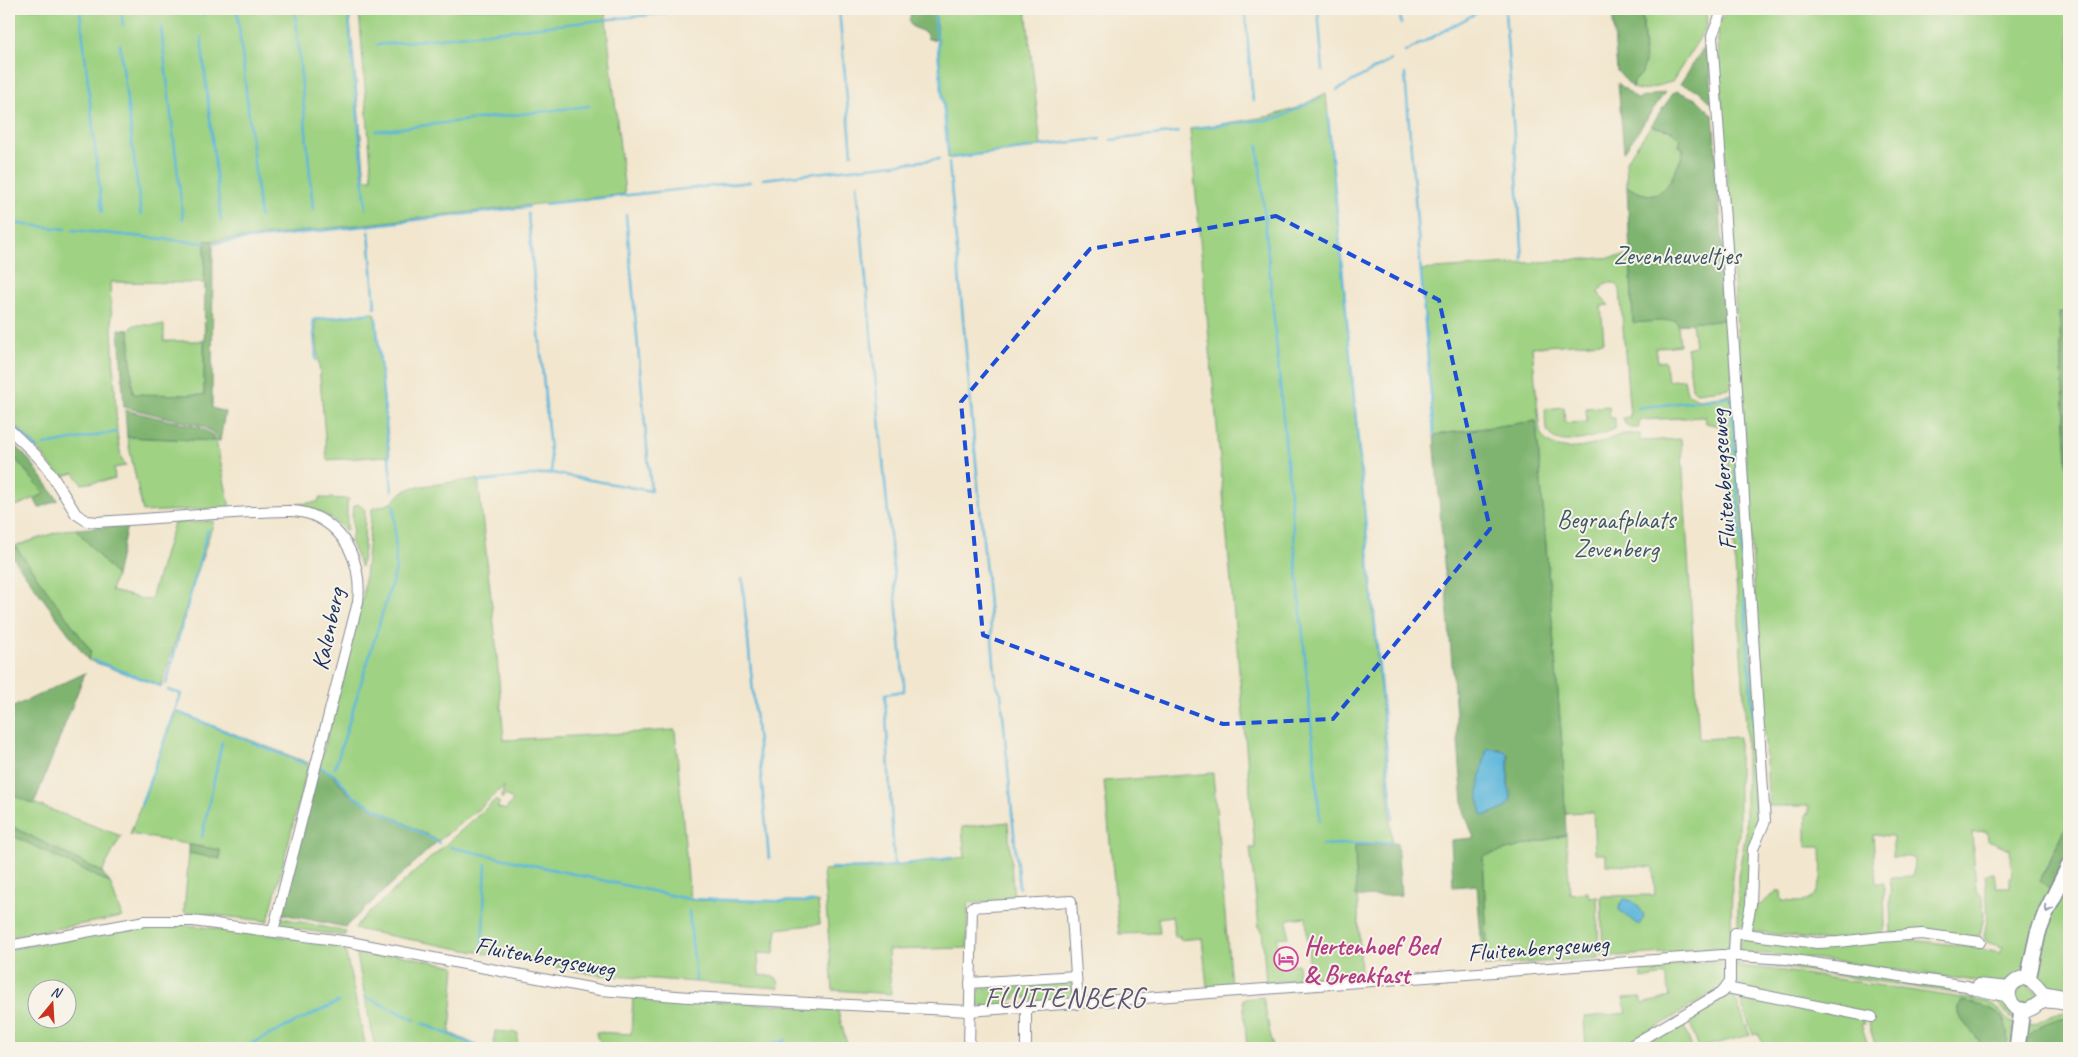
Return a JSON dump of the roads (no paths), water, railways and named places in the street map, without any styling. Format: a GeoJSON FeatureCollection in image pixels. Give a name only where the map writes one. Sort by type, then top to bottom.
{"type":"FeatureCollection","features":[{"type":"Feature","properties":{"kind":"highway"},"geometry":{"type":"LineString","coordinates":[[2028,978],[2038,932],[2069,866]]}},
{"type":"Feature","properties":{"kind":"highway"},"geometry":{"type":"LineString","coordinates":[[2017,1048],[2022,1010]]}},
{"type":"Feature","properties":{"kind":"main road"},"geometry":{"type":"LineString","coordinates":[[2069,998],[2043,993],[2035,982],[2028,978],[2017,980],[2010,992],[2013,1006],[2022,1010],[2032,1008],[2042,1002],[2069,1004]]}},
{"type":"Feature","properties":{"kind":"street","name":"Fluitenbergseweg"},"geometry":{"type":"LineString","coordinates":[[1723,9],[1716,21],[1712,36],[1765,821],[1754,849],[1752,893],[1746,934]]}},
{"type":"Feature","properties":{"kind":"street","name":"Kalenberg"},"geometry":{"type":"LineString","coordinates":[[9,429],[38,457],[76,514],[85,519],[98,522],[211,514],[292,511],[311,514],[330,525],[343,539],[355,559],[359,574],[358,602],[273,931]]}},
{"type":"Feature","properties":{"kind":"street"},"geometry":{"type":"LineString","coordinates":[[970,1048],[969,1011],[972,907],[1071,901],[1078,1004]]}},
{"type":"Feature","properties":{"kind":"street","name":"Fluitenbergseweg"},"geometry":{"type":"LineString","coordinates":[[9,946],[109,927],[158,920],[203,922],[350,942],[600,990],[689,997],[969,1011],[1732,955],[1787,959],[1967,986],[1974,984],[2010,992]]}},
{"type":"Feature","properties":{"kind":"street"},"geometry":{"type":"LineString","coordinates":[[1627,1048],[1727,988],[1730,981],[1730,958],[1732,955],[1734,933],[1806,942],[1922,934],[1980,942]]}},
{"type":"Feature","properties":{"kind":"street"},"geometry":{"type":"LineString","coordinates":[[970,983],[1076,976]]}},
{"type":"Feature","properties":{"kind":"street"},"geometry":{"type":"LineString","coordinates":[[1727,988],[1872,1017]]}},
{"type":"Feature","properties":{"kind":"street"},"geometry":{"type":"LineString","coordinates":[[1026,1008],[1026,1048]]}},
{"type":"Feature","properties":{"kind":"water"},"geometry":{"type":"Polygon","coordinates":[[[1487,748],[1505,751],[1508,755],[1508,786],[1511,795],[1510,802],[1504,809],[1483,816],[1480,808],[1479,791],[1487,748]]]}},
{"type":"Feature","properties":{"kind":"water"},"geometry":{"type":"Polygon","coordinates":[[[1625,899],[1635,903],[1641,910],[1644,917],[1639,925],[1619,910],[1620,904],[1625,899]]]}},
{"type":"Feature","properties":{"kind":"waterway"},"geometry":{"type":"LineString","coordinates":[[80,9],[102,212]]}},
{"type":"Feature","properties":{"kind":"waterway"},"geometry":{"type":"LineString","coordinates":[[121,9],[123,25]]}},
{"type":"Feature","properties":{"kind":"waterway"},"geometry":{"type":"LineString","coordinates":[[202,9],[203,15]]}},
{"type":"Feature","properties":{"kind":"waterway"},"geometry":{"type":"LineString","coordinates":[[237,9],[260,217]]}},
{"type":"Feature","properties":{"kind":"waterway"},"geometry":{"type":"LineString","coordinates":[[295,9],[313,209]]}},
{"type":"Feature","properties":{"kind":"waterway"},"geometry":{"type":"LineString","coordinates":[[348,9],[366,208]]}},
{"type":"Feature","properties":{"kind":"waterway"},"geometry":{"type":"LineString","coordinates":[[839,9],[852,154]]}},
{"type":"Feature","properties":{"kind":"waterway"},"geometry":{"type":"LineString","coordinates":[[934,9],[948,152]]}},
{"type":"Feature","properties":{"kind":"waterway"},"geometry":{"type":"LineString","coordinates":[[1245,9],[1253,101]]}},
{"type":"Feature","properties":{"kind":"waterway"},"geometry":{"type":"LineString","coordinates":[[1318,9],[1323,71]]}},
{"type":"Feature","properties":{"kind":"waterway"},"geometry":{"type":"LineString","coordinates":[[1399,9],[1401,24]]}},
{"type":"Feature","properties":{"kind":"waterway"},"geometry":{"type":"LineString","coordinates":[[1405,52],[1484,9]]}},
{"type":"Feature","properties":{"kind":"waterway"},"geometry":{"type":"LineString","coordinates":[[1505,12],[1523,260]]}},
{"type":"Feature","properties":{"kind":"waterway"},"geometry":{"type":"LineString","coordinates":[[377,45],[666,13]]}},
{"type":"Feature","properties":{"kind":"waterway"},"geometry":{"type":"LineString","coordinates":[[161,27],[183,219]]}},
{"type":"Feature","properties":{"kind":"waterway"},"geometry":{"type":"LineString","coordinates":[[201,37],[221,220]]}},
{"type":"Feature","properties":{"kind":"waterway"},"geometry":{"type":"LineString","coordinates":[[120,44],[141,215]]}},
{"type":"Feature","properties":{"kind":"waterway"},"geometry":{"type":"LineString","coordinates":[[1337,90],[1391,60]]}},
{"type":"Feature","properties":{"kind":"waterway"},"geometry":{"type":"LineString","coordinates":[[1405,74],[1434,435]]}},
{"type":"Feature","properties":{"kind":"waterway"},"geometry":{"type":"LineString","coordinates":[[1194,128],[1281,117],[1319,98]]}},
{"type":"Feature","properties":{"kind":"waterway"},"geometry":{"type":"LineString","coordinates":[[376,131],[589,106]]}},
{"type":"Feature","properties":{"kind":"waterway"},"geometry":{"type":"LineString","coordinates":[[1328,116],[1393,819]]}},
{"type":"Feature","properties":{"kind":"waterway"},"geometry":{"type":"LineString","coordinates":[[1111,140],[1179,132]]}},
{"type":"Feature","properties":{"kind":"waterway"},"geometry":{"type":"LineString","coordinates":[[1039,146],[1100,139]]}},
{"type":"Feature","properties":{"kind":"waterway"},"geometry":{"type":"LineString","coordinates":[[1258,145],[1320,821]]}},
{"type":"Feature","properties":{"kind":"waterway"},"geometry":{"type":"LineString","coordinates":[[950,158],[1032,148]]}},
{"type":"Feature","properties":{"kind":"waterway"},"geometry":{"type":"LineString","coordinates":[[763,179],[939,159]]}},
{"type":"Feature","properties":{"kind":"waterway"},"geometry":{"type":"LineString","coordinates":[[949,163],[996,684],[1001,693],[1019,888]]}},
{"type":"Feature","properties":{"kind":"waterway"},"geometry":{"type":"LineString","coordinates":[[545,204],[750,182]]}},
{"type":"Feature","properties":{"kind":"waterway"},"geometry":{"type":"LineString","coordinates":[[857,184],[904,684],[904,691],[885,694],[894,863]]}},
{"type":"Feature","properties":{"kind":"waterway"},"geometry":{"type":"LineString","coordinates":[[215,243],[529,207]]}},
{"type":"Feature","properties":{"kind":"waterway"},"geometry":{"type":"LineString","coordinates":[[528,214],[552,473]]}},
{"type":"Feature","properties":{"kind":"waterway"},"geometry":{"type":"LineString","coordinates":[[477,482],[552,473],[651,491],[626,215]]}},
{"type":"Feature","properties":{"kind":"waterway"},"geometry":{"type":"LineString","coordinates":[[9,223],[66,229]]}},
{"type":"Feature","properties":{"kind":"waterway"},"geometry":{"type":"LineString","coordinates":[[73,230],[205,243]]}},
{"type":"Feature","properties":{"kind":"waterway"},"geometry":{"type":"LineString","coordinates":[[369,231],[375,308]]}},
{"type":"Feature","properties":{"kind":"waterway"},"geometry":{"type":"LineString","coordinates":[[316,360],[313,320],[371,313]]}},
{"type":"Feature","properties":{"kind":"waterway"},"geometry":{"type":"LineString","coordinates":[[376,319],[392,491]]}},
{"type":"Feature","properties":{"kind":"waterway"},"geometry":{"type":"LineString","coordinates":[[1638,408],[1731,398],[1757,780]]}},
{"type":"Feature","properties":{"kind":"waterway"},"geometry":{"type":"LineString","coordinates":[[9,421],[37,449]]}},
{"type":"Feature","properties":{"kind":"waterway"},"geometry":{"type":"LineString","coordinates":[[44,445],[116,432]]}},
{"type":"Feature","properties":{"kind":"waterway"},"geometry":{"type":"LineString","coordinates":[[335,768],[396,569],[394,505]]}},
{"type":"Feature","properties":{"kind":"waterway"},"geometry":{"type":"LineString","coordinates":[[166,684],[208,530]]}},
{"type":"Feature","properties":{"kind":"waterway"},"geometry":{"type":"LineString","coordinates":[[742,578],[769,858]]}},
{"type":"Feature","properties":{"kind":"waterway"},"geometry":{"type":"LineString","coordinates":[[93,660],[161,686]]}},
{"type":"Feature","properties":{"kind":"waterway"},"geometry":{"type":"LineString","coordinates":[[141,805],[181,694],[168,690]]}},
{"type":"Feature","properties":{"kind":"waterway"},"geometry":{"type":"LineString","coordinates":[[180,713],[306,764]]}},
{"type":"Feature","properties":{"kind":"waterway"},"geometry":{"type":"LineString","coordinates":[[202,837],[222,742]]}},
{"type":"Feature","properties":{"kind":"waterway"},"geometry":{"type":"LineString","coordinates":[[321,767],[336,776],[353,796],[439,843]]}},
{"type":"Feature","properties":{"kind":"waterway"},"geometry":{"type":"LineString","coordinates":[[1322,845],[1392,842]]}},
{"type":"Feature","properties":{"kind":"waterway"},"geometry":{"type":"LineString","coordinates":[[450,847],[688,899],[815,902]]}},
{"type":"Feature","properties":{"kind":"waterway"},"geometry":{"type":"LineString","coordinates":[[831,868],[869,869],[952,858]]}},
{"type":"Feature","properties":{"kind":"waterway"},"geometry":{"type":"LineString","coordinates":[[482,950],[486,864]]}},
{"type":"Feature","properties":{"kind":"waterway"},"geometry":{"type":"LineString","coordinates":[[689,911],[696,980]]}},
{"type":"Feature","properties":{"kind":"waterway"},"geometry":{"type":"LineString","coordinates":[[366,997],[415,1020]]}},
{"type":"Feature","properties":{"kind":"waterway"},"geometry":{"type":"LineString","coordinates":[[242,1048],[338,1002]]}},
{"type":"Feature","properties":{"kind":"waterway"},"geometry":{"type":"LineString","coordinates":[[422,1023],[480,1048]]}},
{"type":"Feature","properties":{"kind":"waterway"},"geometry":{"type":"LineString","coordinates":[[756,1048],[786,1040]]}},
{"type":"Feature","properties":{"kind":"place","name":"Hertenhoef Bed & Breakfast"},"geometry":{"type":"Point","coordinates":[1286,959]}},
{"type":"Feature","properties":{"kind":"district","name":"FLUITENBERG"},"geometry":{"type":"Point","coordinates":[1065,997]}},
{"type":"Feature","properties":{"kind":"park label","name":"Zevenheuveltjes"},"geometry":{"type":"Point","coordinates":[1677,255]}},
{"type":"Feature","properties":{"kind":"park label","name":"Begraafplaats Zevenberg"},"geometry":{"type":"Point","coordinates":[1616,534]}}]}
